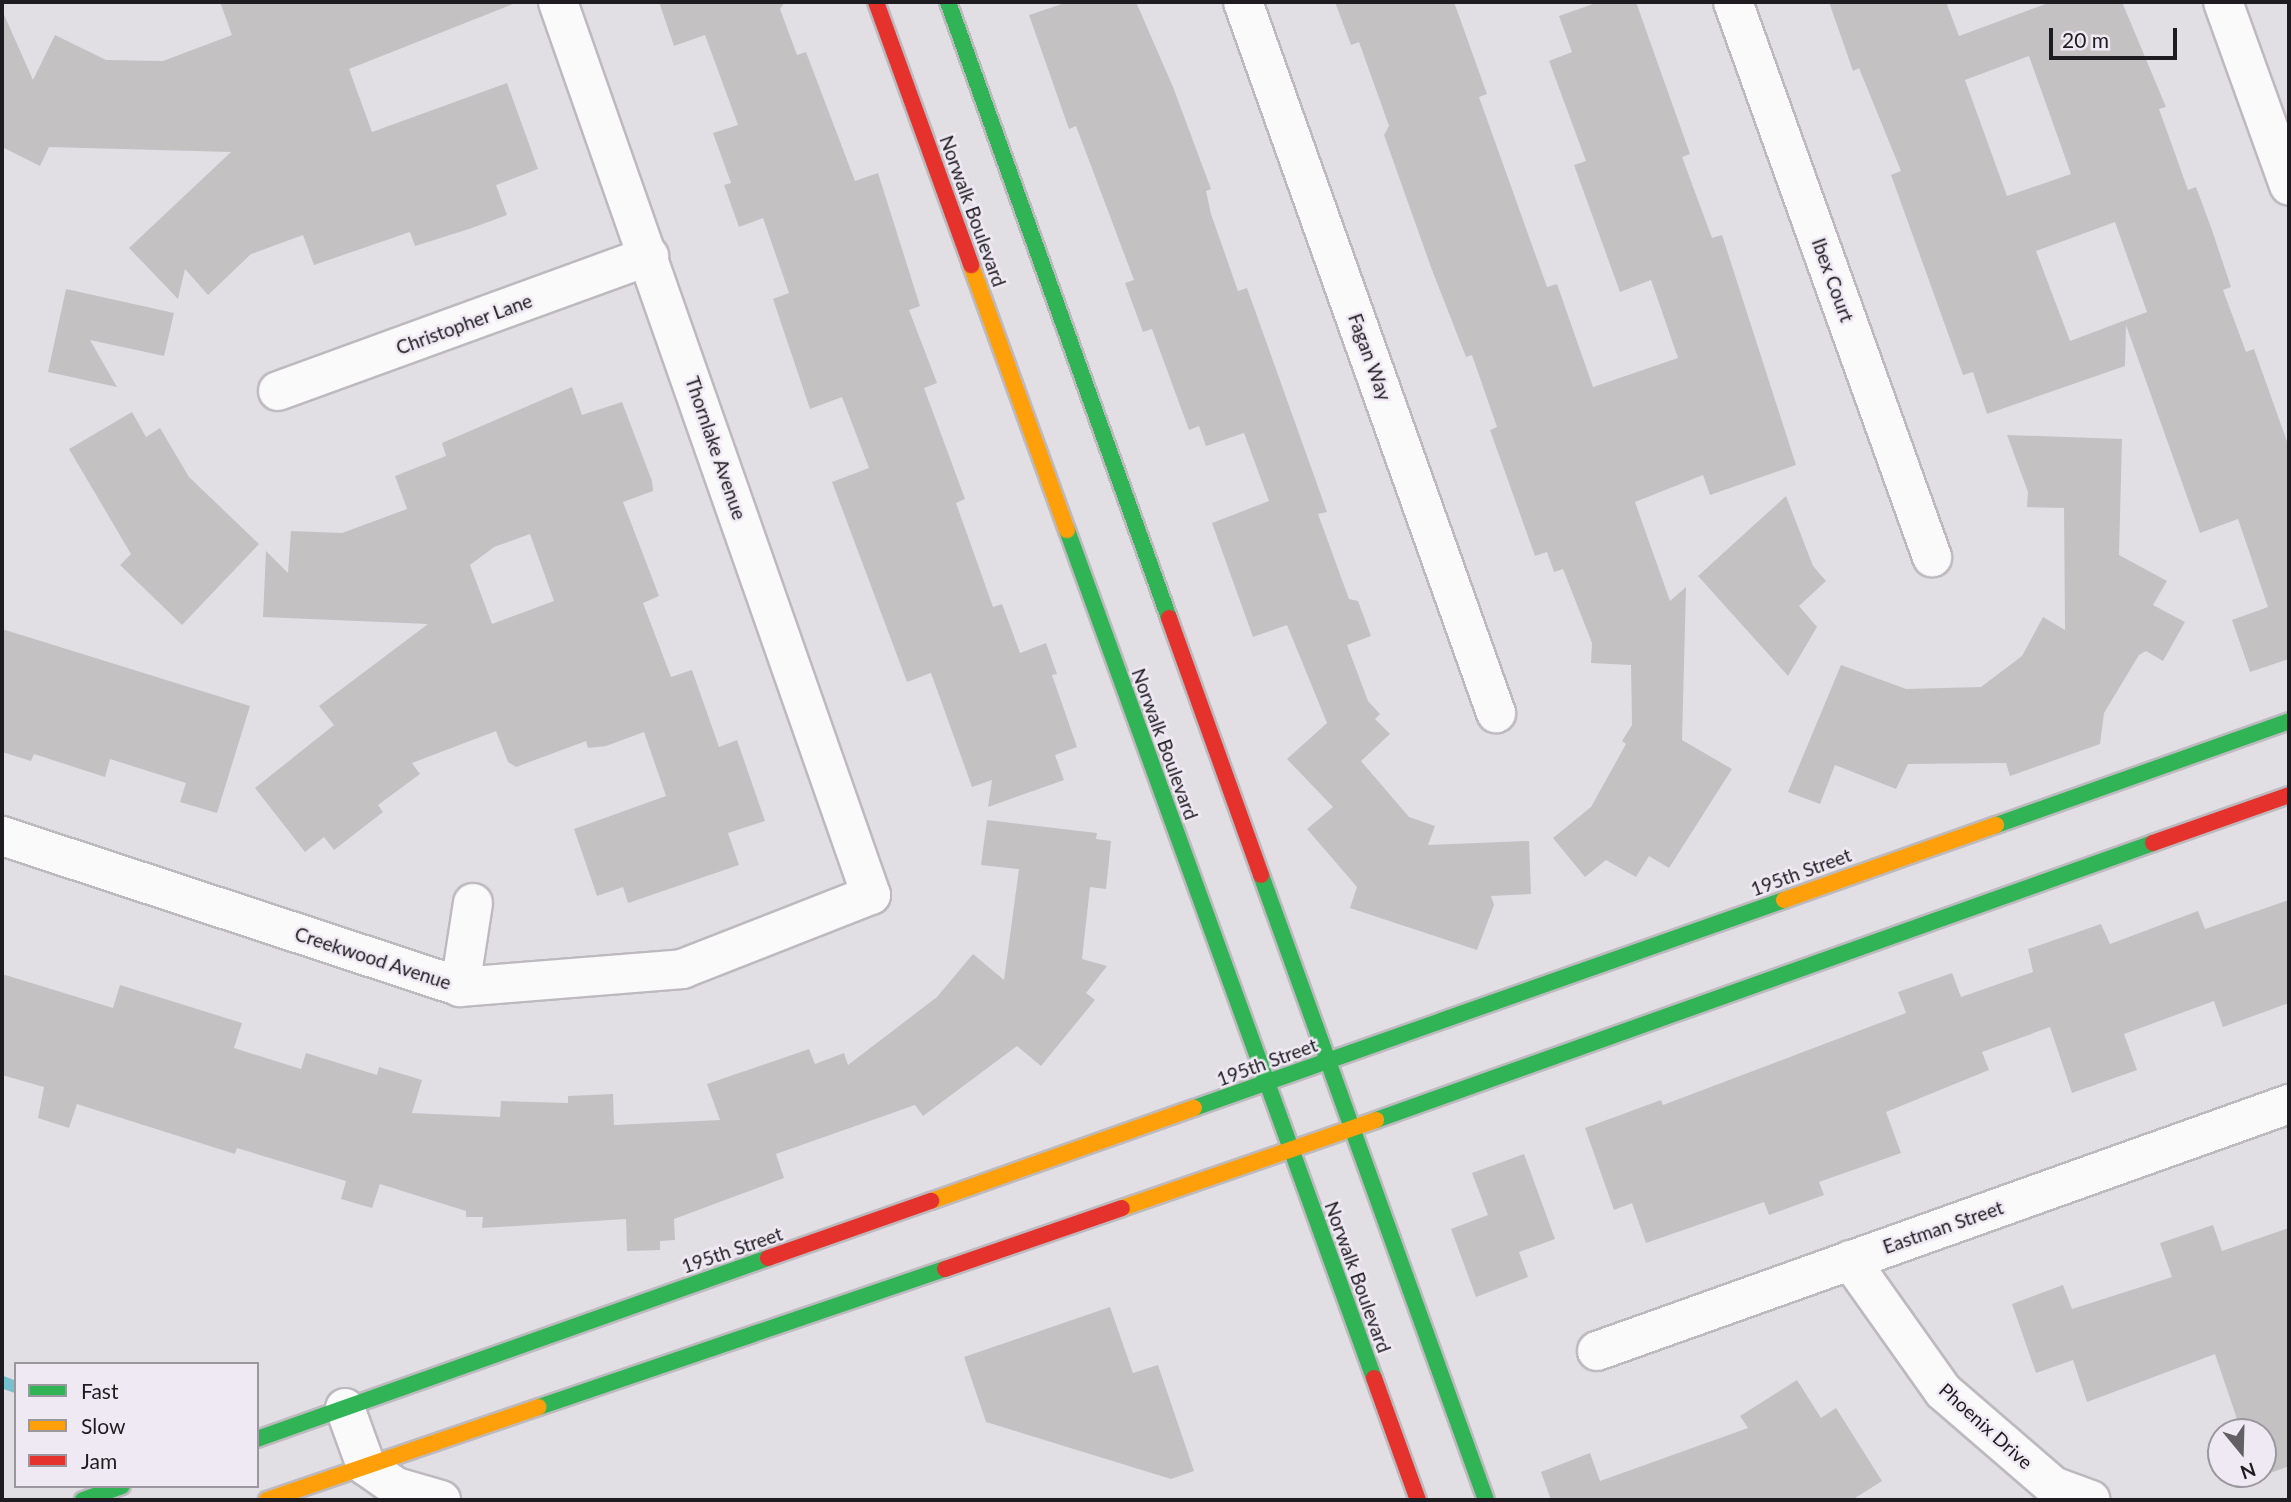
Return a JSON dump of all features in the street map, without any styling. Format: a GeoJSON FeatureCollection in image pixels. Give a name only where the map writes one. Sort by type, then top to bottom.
{"type":"FeatureCollection","features":[{"type":"Feature","properties":{"kind":"street","name":"Thornlake Avenue"},"geometry":{"type":"LineString","coordinates":[[558,2],[871,895]]}},
{"type":"Feature","properties":{"kind":"street","name":"Norwalk Boulevard"},"geometry":{"type":"LineString","coordinates":[[876,2],[1418,1500]]}},
{"type":"Feature","properties":{"kind":"street"},"geometry":{"type":"LineString","coordinates":[[948,2],[1486,1500]]}},
{"type":"Feature","properties":{"kind":"street","name":"Fagan Way"},"geometry":{"type":"LineString","coordinates":[[1243,2],[1496,713]]}},
{"type":"Feature","properties":{"kind":"street","name":"Ibex Court"},"geometry":{"type":"LineString","coordinates":[[1733,2],[1932,557]]}},
{"type":"Feature","properties":{"kind":"street"},"geometry":{"type":"LineString","coordinates":[[2223,2],[2289,185]]}},
{"type":"Feature","properties":{"kind":"street","name":"Christopher Lane"},"geometry":{"type":"LineString","coordinates":[[278,391],[649,256]]}},
{"type":"Feature","properties":{"kind":"street","name":"195th Street"},"geometry":{"type":"LineString","coordinates":[[259,1438],[1266,1085],[2289,721]]}},
{"type":"Feature","properties":{"kind":"street"},"geometry":{"type":"LineString","coordinates":[[267,1500],[1290,1151],[2289,795]]}},
{"type":"Feature","properties":{"kind":"street","name":"Creekwood Avenue"},"geometry":{"type":"LineString","coordinates":[[2,836],[460,987],[682,969],[871,895]]}},
{"type":"Feature","properties":{"kind":"street"},"geometry":{"type":"LineString","coordinates":[[460,987],[473,903]]}},
{"type":"Feature","properties":{"kind":"street","name":"Eastman Street"},"geometry":{"type":"LineString","coordinates":[[1597,1351],[2289,1104]]}},
{"type":"Feature","properties":{"kind":"street","name":"Phoenix Drive"},"geometry":{"type":"LineString","coordinates":[[1850,1260],[1943,1391],[2053,1486],[2091,1500]]}},
{"type":"Feature","properties":{"kind":"street"},"geometry":{"type":"LineString","coordinates":[[345,1408],[366,1466],[396,1487],[441,1500]]}},
{"type":"Feature","properties":{"kind":"street"},"geometry":{"type":"LineString","coordinates":[[83,1500],[116,1488]]}},
{"type":"Feature","properties":{"kind":"building"},"geometry":{"type":"Polygon","coordinates":[[[220,2],[518,2],[349,69],[372,132],[507,83],[538,169],[496,185],[507,215],[469,229],[415,246],[410,232],[314,265],[303,235],[251,254],[208,295],[185,269],[178,299],[129,248],[231,152],[49,147],[40,166],[2,147],[2,10],[33,80],[55,35],[106,60],[163,61],[232,35],[220,2]]]}},
{"type":"Feature","properties":{"kind":"building"},"geometry":{"type":"Polygon","coordinates":[[[659,2],[785,2],[780,9],[797,55],[806,52],[855,181],[878,173],[920,306],[909,310],[937,383],[924,388],[965,499],[956,503],[993,607],[1002,604],[1020,653],[1046,643],[1057,674],[1052,675],[1077,747],[1055,755],[1064,780],[988,807],[992,780],[972,787],[931,673],[907,682],[832,482],[869,468],[842,397],[810,409],[773,299],[789,293],[763,218],[739,227],[724,185],[731,183],[713,133],[738,125],[705,35],[674,46],[659,2]]]}},
{"type":"Feature","properties":{"kind":"building"},"geometry":{"type":"Polygon","coordinates":[[[1068,2],[1136,2],[1173,87],[1211,189],[1206,191],[1211,214],[1238,291],[1247,288],[1327,512],[1318,514],[1349,599],[1358,601],[1371,636],[1347,645],[1368,701],[1380,714],[1375,719],[1390,734],[1361,761],[1409,817],[1435,826],[1428,845],[1529,841],[1531,894],[1491,896],[1494,905],[1477,950],[1350,908],[1357,887],[1307,829],[1333,807],[1287,759],[1327,723],[1287,625],[1253,637],[1212,523],[1269,501],[1244,433],[1206,446],[1199,426],[1189,430],[1152,329],[1143,332],[1125,283],[1134,280],[1076,126],[1069,129],[1029,15],[1068,2]]]}},
{"type":"Feature","properties":{"kind":"building"},"geometry":{"type":"Polygon","coordinates":[[[1335,2],[1454,2],[1487,94],[1479,97],[1547,287],[1557,284],[1593,387],[1678,358],[1651,280],[1620,292],[1574,165],[1586,161],[1549,61],[1572,52],[1559,16],[1599,2],[1636,2],[1690,154],[1682,157],[1712,238],[1722,235],[1796,465],[1710,495],[1703,475],[1635,502],[1670,601],[1686,587],[1682,740],[1732,769],[1669,868],[1649,856],[1636,877],[1606,860],[1585,877],[1553,838],[1591,807],[1626,744],[1622,741],[1632,725],[1631,665],[1591,663],[1592,643],[1563,569],[1554,572],[1547,552],[1535,556],[1490,430],[1497,427],[1472,355],[1466,357],[1432,270],[1384,135],[1389,126],[1359,42],[1351,45],[1335,2]]]}},
{"type":"Feature","properties":{"kind":"building"},"geometry":{"type":"Polygon","coordinates":[[[1829,2],[1946,2],[1959,36],[2051,2],[2122,2],[2166,107],[2159,109],[2188,190],[2196,187],[2212,230],[2231,287],[2223,290],[2246,352],[2254,349],[2289,447],[2289,659],[2250,672],[2232,620],[2268,607],[2238,519],[2200,533],[2126,325],[2125,366],[1987,414],[1973,372],[1963,375],[1891,175],[1901,171],[1859,68],[1853,71],[1829,2]],[[2029,56],[1965,80],[2007,196],[2071,174],[2029,56]],[[2115,222],[2036,251],[2070,341],[2147,312],[2115,222]]]}},
{"type":"Feature","properties":{"kind":"building"},"geometry":{"type":"Polygon","coordinates":[[[66,289],[174,313],[164,356],[90,340],[117,387],[48,372],[66,289]]]}},
{"type":"Feature","properties":{"kind":"building"},"geometry":{"type":"Polygon","coordinates":[[[572,387],[582,415],[622,402],[652,481],[653,491],[623,502],[659,596],[643,603],[671,677],[692,670],[719,747],[737,740],[765,821],[728,833],[739,865],[628,903],[623,887],[597,896],[574,829],[666,796],[644,732],[606,746],[588,748],[586,741],[516,767],[508,762],[496,731],[412,763],[420,774],[378,805],[383,812],[334,850],[324,837],[305,852],[255,788],[334,725],[319,706],[428,624],[263,617],[266,551],[288,573],[291,531],[342,533],[407,509],[395,476],[446,456],[442,443],[572,387]],[[530,534],[494,547],[470,565],[492,624],[554,601],[530,534]]]}},
{"type":"Feature","properties":{"kind":"building"},"geometry":{"type":"Polygon","coordinates":[[[132,412],[146,437],[160,428],[189,477],[259,544],[182,625],[120,565],[131,554],[69,449],[132,412]]]}},
{"type":"Feature","properties":{"kind":"building"},"geometry":{"type":"Polygon","coordinates":[[[2007,435],[2122,439],[2119,555],[2167,581],[2153,605],[2185,622],[2163,661],[2146,651],[2139,655],[2104,713],[2100,744],[2010,776],[2006,763],[1908,764],[1896,789],[1835,765],[1820,804],[1788,792],[1841,665],[1906,689],[1981,687],[2022,656],[2043,617],[2065,630],[2064,508],[2027,507],[2028,492],[2007,435]]]}},
{"type":"Feature","properties":{"kind":"building"},"geometry":{"type":"Polygon","coordinates":[[[1786,496],[1813,566],[1826,581],[1799,606],[1817,627],[1788,676],[1698,576],[1786,496]]]}},
{"type":"Feature","properties":{"kind":"building"},"geometry":{"type":"Polygon","coordinates":[[[2,629],[250,706],[217,813],[180,802],[186,783],[110,759],[105,777],[34,754],[31,761],[2,752],[2,629]]]}},
{"type":"Feature","properties":{"kind":"building"},"geometry":{"type":"Polygon","coordinates":[[[987,820],[1097,833],[1096,839],[1111,841],[1106,889],[1090,887],[1082,959],[1107,966],[1086,993],[1095,1000],[1041,1066],[1017,1046],[923,1116],[915,1105],[776,1154],[784,1178],[674,1219],[675,1240],[660,1241],[660,1250],[627,1251],[626,1219],[482,1228],[483,1217],[466,1217],[466,1211],[380,1184],[372,1208],[341,1199],[346,1181],[237,1148],[235,1154],[77,1104],[69,1128],[38,1118],[44,1087],[2,1075],[2,974],[113,1008],[120,985],[242,1023],[234,1048],[301,1069],[306,1053],[377,1075],[379,1067],[422,1080],[412,1113],[500,1117],[501,1101],[568,1103],[568,1096],[613,1094],[614,1125],[720,1120],[707,1084],[809,1049],[815,1064],[844,1053],[848,1065],[937,997],[973,954],[1004,980],[1019,869],[981,865],[987,820]]]}},
{"type":"Feature","properties":{"kind":"building"},"geometry":{"type":"Polygon","coordinates":[[[2289,900],[2289,1003],[2223,1027],[2214,1001],[2124,1034],[2137,1070],[2072,1093],[2050,1027],[1982,1052],[1989,1070],[1886,1112],[1901,1153],[1819,1182],[1824,1195],[1769,1215],[1764,1202],[1646,1243],[1632,1203],[1614,1210],[1585,1128],[1661,1100],[1663,1105],[1906,1013],[1898,992],[1952,973],[1961,997],[2033,972],[2028,949],[2101,924],[2110,944],[2198,911],[2205,929],[2289,900]]]}},
{"type":"Feature","properties":{"kind":"building"},"geometry":{"type":"Polygon","coordinates":[[[1524,1154],[1555,1239],[1519,1252],[1528,1277],[1476,1297],[1451,1229],[1488,1215],[1472,1173],[1524,1154]]]}},
{"type":"Feature","properties":{"kind":"building"},"geometry":{"type":"Polygon","coordinates":[[[2213,1225],[2222,1251],[2289,1228],[2289,1466],[2277,1470],[2277,1418],[2237,1418],[2215,1354],[2087,1402],[2073,1360],[2036,1373],[2012,1304],[2063,1285],[2072,1309],[2172,1277],[2160,1243],[2213,1225]]]}},
{"type":"Feature","properties":{"kind":"building"},"geometry":{"type":"Polygon","coordinates":[[[1110,1307],[1133,1373],[1158,1365],[1194,1471],[1171,1479],[986,1422],[964,1357],[1110,1307]]]}},
{"type":"Feature","properties":{"kind":"building"},"geometry":{"type":"Polygon","coordinates":[[[1797,1380],[1821,1418],[1836,1408],[1882,1481],[1852,1500],[1551,1500],[1541,1472],[1590,1453],[1600,1481],[1748,1428],[1740,1416],[1797,1380]]]}},
{"type":"Feature","properties":{"kind":"waterway"},"geometry":{"type":"LineString","coordinates":[[2,1382],[14,1386]]}},
{"type":"Feature","properties":{"kind":"traffic: fast"},"geometry":{"type":"LineString","coordinates":[[948,2],[1169,618]]}},
{"type":"Feature","properties":{"kind":"traffic: fast"},"geometry":{"type":"LineString","coordinates":[[1067,530],[1374,1378]]}},
{"type":"Feature","properties":{"kind":"traffic: fast"},"geometry":{"type":"LineString","coordinates":[[1996,825],[2289,721]]}},
{"type":"Feature","properties":{"kind":"traffic: fast"},"geometry":{"type":"LineString","coordinates":[[1376,1120],[2153,843]]}},
{"type":"Feature","properties":{"kind":"traffic: fast"},"geometry":{"type":"LineString","coordinates":[[1261,875],[1486,1500]]}},
{"type":"Feature","properties":{"kind":"traffic: fast"},"geometry":{"type":"LineString","coordinates":[[1194,1108],[1784,900]]}},
{"type":"Feature","properties":{"kind":"traffic: fast"},"geometry":{"type":"LineString","coordinates":[[259,1438],[768,1258]]}},
{"type":"Feature","properties":{"kind":"traffic: fast"},"geometry":{"type":"LineString","coordinates":[[539,1407],[945,1269]]}},
{"type":"Feature","properties":{"kind":"traffic: fast"},"geometry":{"type":"LineString","coordinates":[[83,1500],[116,1488]]}},
{"type":"Feature","properties":{"kind":"traffic: slow"},"geometry":{"type":"LineString","coordinates":[[971,265],[1067,530]]}},
{"type":"Feature","properties":{"kind":"traffic: slow"},"geometry":{"type":"LineString","coordinates":[[1784,900],[1996,825]]}},
{"type":"Feature","properties":{"kind":"traffic: slow"},"geometry":{"type":"LineString","coordinates":[[931,1201],[1194,1108]]}},
{"type":"Feature","properties":{"kind":"traffic: slow"},"geometry":{"type":"LineString","coordinates":[[1122,1208],[1376,1120]]}},
{"type":"Feature","properties":{"kind":"traffic: slow"},"geometry":{"type":"LineString","coordinates":[[267,1500],[539,1407]]}},
{"type":"Feature","properties":{"kind":"traffic: jam"},"geometry":{"type":"LineString","coordinates":[[876,2],[971,265]]}},
{"type":"Feature","properties":{"kind":"traffic: jam"},"geometry":{"type":"LineString","coordinates":[[1169,618],[1261,875]]}},
{"type":"Feature","properties":{"kind":"traffic: jam"},"geometry":{"type":"LineString","coordinates":[[2153,843],[2289,795]]}},
{"type":"Feature","properties":{"kind":"traffic: jam"},"geometry":{"type":"LineString","coordinates":[[768,1258],[931,1201]]}},
{"type":"Feature","properties":{"kind":"traffic: jam"},"geometry":{"type":"LineString","coordinates":[[945,1269],[1122,1208]]}},
{"type":"Feature","properties":{"kind":"traffic: jam"},"geometry":{"type":"LineString","coordinates":[[1374,1378],[1418,1500]]}}]}
